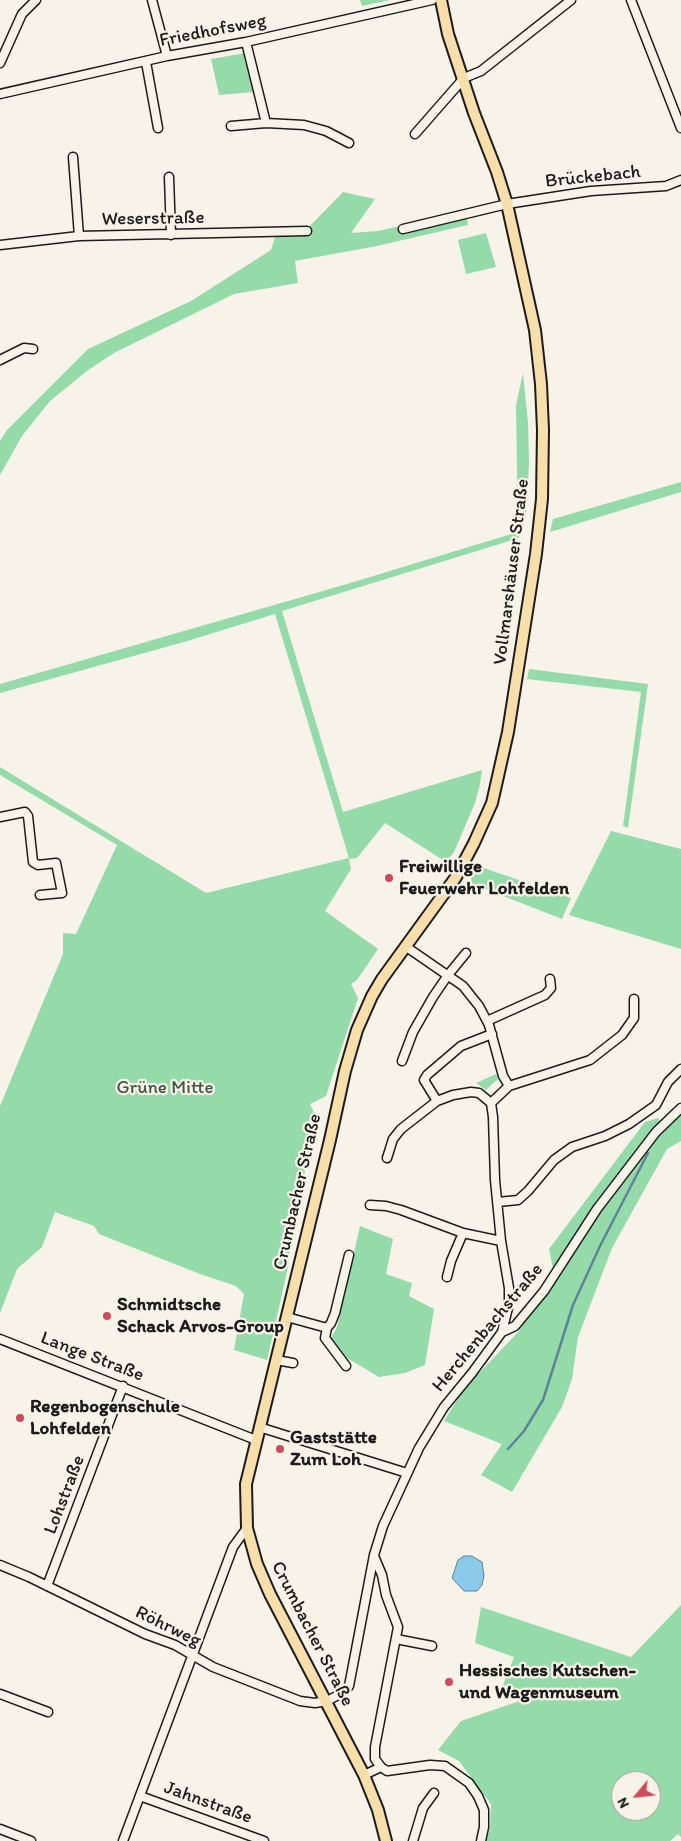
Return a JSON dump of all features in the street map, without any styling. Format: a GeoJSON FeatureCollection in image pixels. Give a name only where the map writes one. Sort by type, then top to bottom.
{"type":"FeatureCollection","features":[{"type":"Feature","properties":{"kind":"main road","name":"Vollmarshäuser Straße"},"geometry":{"type":"LineString","coordinates":[[441,0],[448,34],[474,113],[508,204],[535,330],[543,421],[542,499],[536,554],[506,741],[492,803],[474,843],[456,876]]}},
{"type":"Feature","properties":{"kind":"main road","name":"Crumbacher Straße"},"geometry":{"type":"LineString","coordinates":[[386,1841],[378,1810],[364,1775],[270,1594],[257,1564],[247,1528],[246,1484],[351,1050],[372,996],[405,946],[456,876]]}},
{"type":"Feature","properties":{"kind":"street"},"geometry":{"type":"LineString","coordinates":[[0,63],[22,14],[36,0]]}},
{"type":"Feature","properties":{"kind":"street"},"geometry":{"type":"LineString","coordinates":[[152,0],[167,56]]}},
{"type":"Feature","properties":{"kind":"street","name":"Friedhofsweg"},"geometry":{"type":"LineString","coordinates":[[0,94],[167,56],[246,42],[432,0]]}},
{"type":"Feature","properties":{"kind":"street"},"geometry":{"type":"LineString","coordinates":[[415,134],[464,78],[481,71],[571,0]]}},
{"type":"Feature","properties":{"kind":"street"},"geometry":{"type":"LineString","coordinates":[[631,0],[681,128]]}},
{"type":"Feature","properties":{"kind":"street"},"geometry":{"type":"LineString","coordinates":[[246,42],[266,123]]}},
{"type":"Feature","properties":{"kind":"street"},"geometry":{"type":"LineString","coordinates":[[146,62],[158,128]]}},
{"type":"Feature","properties":{"kind":"street"},"geometry":{"type":"LineString","coordinates":[[231,126],[266,123],[304,125],[326,131],[349,143]]}},
{"type":"Feature","properties":{"kind":"street"},"geometry":{"type":"LineString","coordinates":[[73,156],[78,236]]}},
{"type":"Feature","properties":{"kind":"street"},"geometry":{"type":"LineString","coordinates":[[169,177],[171,235]]}},
{"type":"Feature","properties":{"kind":"street","name":"Brückebach"},"geometry":{"type":"LineString","coordinates":[[508,204],[591,191],[666,186],[681,180]]}},
{"type":"Feature","properties":{"kind":"street"},"geometry":{"type":"LineString","coordinates":[[403,229],[508,204]]}},
{"type":"Feature","properties":{"kind":"street","name":"Weserstraße"},"geometry":{"type":"LineString","coordinates":[[0,245],[78,236],[307,231]]}},
{"type":"Feature","properties":{"kind":"street"},"geometry":{"type":"LineString","coordinates":[[0,360],[24,348],[32,349]]}},
{"type":"Feature","properties":{"kind":"street"},"geometry":{"type":"LineString","coordinates":[[0,817],[25,812],[28,816],[33,862],[38,864],[56,863],[62,893],[40,895]]}},
{"type":"Feature","properties":{"kind":"street"},"geometry":{"type":"LineString","coordinates":[[405,946],[463,986],[479,1006],[492,1034],[503,1076],[509,1086]]}},
{"type":"Feature","properties":{"kind":"street"},"geometry":{"type":"LineString","coordinates":[[402,1061],[413,1032],[433,997],[466,953]]}},
{"type":"Feature","properties":{"kind":"street"},"geometry":{"type":"LineString","coordinates":[[487,1021],[545,995],[551,988],[550,980]]}},
{"type":"Feature","properties":{"kind":"street"},"geometry":{"type":"LineString","coordinates":[[491,1104],[509,1086],[590,1060],[622,1035],[634,1018],[634,999]]}},
{"type":"Feature","properties":{"kind":"street"},"geometry":{"type":"LineString","coordinates":[[437,1100],[424,1080],[427,1075],[461,1046],[492,1034]]}},
{"type":"Feature","properties":{"kind":"street"},"geometry":{"type":"LineString","coordinates":[[498,1202],[518,1200],[554,1160],[572,1147],[604,1136],[629,1124],[656,1105],[668,1082],[681,1069]]}},
{"type":"Feature","properties":{"kind":"street"},"geometry":{"type":"LineString","coordinates":[[387,1158],[393,1139],[401,1129],[437,1100],[453,1094],[471,1092],[479,1093],[491,1104],[501,1241],[506,1268],[509,1304],[502,1332]]}},
{"type":"Feature","properties":{"kind":"street","name":"Herchenbachstraße"},"geometry":{"type":"LineString","coordinates":[[327,1701],[344,1692],[349,1686],[374,1555],[383,1526],[419,1448],[444,1407],[502,1332],[515,1326],[540,1296],[597,1209],[656,1132],[681,1108]]}},
{"type":"Feature","properties":{"kind":"street"},"geometry":{"type":"LineString","coordinates":[[370,1206],[386,1206],[401,1210],[463,1233],[501,1241]]}},
{"type":"Feature","properties":{"kind":"street"},"geometry":{"type":"LineString","coordinates":[[447,1277],[451,1261],[463,1233]]}},
{"type":"Feature","properties":{"kind":"street"},"geometry":{"type":"LineString","coordinates":[[346,1366],[325,1338],[335,1313],[349,1255]]}},
{"type":"Feature","properties":{"kind":"street"},"geometry":{"type":"LineString","coordinates":[[287,1318],[328,1328]]}},
{"type":"Feature","properties":{"kind":"street","name":"Lange Straße"},"geometry":{"type":"LineString","coordinates":[[0,1339],[256,1440]]}},
{"type":"Feature","properties":{"kind":"street"},"geometry":{"type":"LineString","coordinates":[[276,1360],[293,1363]]}},
{"type":"Feature","properties":{"kind":"street","name":"Lohstraße"},"geometry":{"type":"LineString","coordinates":[[47,1586],[123,1386]]}},
{"type":"Feature","properties":{"kind":"street"},"geometry":{"type":"LineString","coordinates":[[259,1427],[407,1474]]}},
{"type":"Feature","properties":{"kind":"street"},"geometry":{"type":"LineString","coordinates":[[123,1841],[191,1654],[233,1547],[247,1528]]}},
{"type":"Feature","properties":{"kind":"street"},"geometry":{"type":"LineString","coordinates":[[374,1555],[398,1627],[375,1747],[375,1759],[380,1767],[387,1772],[430,1765],[445,1766],[469,1783],[478,1796],[484,1810],[484,1827],[481,1841]]}},
{"type":"Feature","properties":{"kind":"street","name":"Röhrweg"},"geometry":{"type":"LineString","coordinates":[[0,1565],[145,1634],[175,1645],[213,1668],[300,1701],[315,1703],[327,1701]]}},
{"type":"Feature","properties":{"kind":"street"},"geometry":{"type":"LineString","coordinates":[[396,1639],[432,1646]]}},
{"type":"Feature","properties":{"kind":"street"},"geometry":{"type":"LineString","coordinates":[[0,1694],[48,1712]]}},
{"type":"Feature","properties":{"kind":"street"},"geometry":{"type":"LineString","coordinates":[[364,1775],[380,1767]]}},
{"type":"Feature","properties":{"kind":"street"},"geometry":{"type":"LineString","coordinates":[[412,1841],[423,1808],[434,1793]]}},
{"type":"Feature","properties":{"kind":"street","name":"Jahnstraße"},"geometry":{"type":"LineString","coordinates":[[140,1796],[264,1841]]}},
{"type":"Feature","properties":{"kind":"street"},"geometry":{"type":"LineString","coordinates":[[0,1829],[31,1841]]}},
{"type":"Feature","properties":{"kind":"green space"},"geometry":{"type":"Polygon","coordinates":[[[360,0],[390,0],[362,6],[360,0]]]}},
{"type":"Feature","properties":{"kind":"green space"},"geometry":{"type":"Polygon","coordinates":[[[245,53],[254,92],[219,95],[211,59],[245,53]]]}},
{"type":"Feature","properties":{"kind":"green space"},"geometry":{"type":"Polygon","coordinates":[[[343,192],[375,199],[351,233],[378,231],[466,211],[468,225],[377,246],[295,261],[298,283],[234,294],[114,353],[88,370],[50,401],[22,436],[0,475],[0,441],[7,430],[88,349],[191,301],[271,250],[275,237],[301,235],[343,192]]]}},
{"type":"Feature","properties":{"kind":"green space"},"geometry":{"type":"Polygon","coordinates":[[[486,233],[496,267],[466,274],[458,240],[486,233]]]}},
{"type":"Feature","properties":{"kind":"green space"},"geometry":{"type":"Polygon","coordinates":[[[523,373],[528,423],[529,462],[527,506],[523,527],[518,532],[516,405],[523,373]]]}},
{"type":"Feature","properties":{"kind":"green space"},"geometry":{"type":"Polygon","coordinates":[[[681,482],[681,492],[550,532],[553,519],[681,482]]]}},
{"type":"Feature","properties":{"kind":"green space","name":"Grüne Mitte"},"geometry":{"type":"Polygon","coordinates":[[[518,532],[519,538],[282,611],[343,812],[482,770],[475,803],[454,852],[446,862],[385,823],[357,858],[349,859],[351,869],[325,911],[378,949],[357,980],[351,984],[358,998],[326,1096],[310,1104],[317,1119],[298,1200],[289,1263],[267,1360],[234,1350],[244,1294],[236,1286],[200,1274],[99,1234],[94,1226],[55,1212],[42,1247],[17,1269],[0,1313],[0,1106],[63,954],[63,933],[76,934],[117,845],[0,775],[0,767],[206,893],[349,858],[275,614],[184,642],[0,693],[0,684],[347,584],[518,532]]]}},
{"type":"Feature","properties":{"kind":"green space"},"geometry":{"type":"Polygon","coordinates":[[[529,669],[648,684],[628,828],[623,826],[641,692],[527,679],[529,669]]]}},
{"type":"Feature","properties":{"kind":"green space"},"geometry":{"type":"Polygon","coordinates":[[[611,831],[681,849],[681,949],[569,915],[611,831]]]}},
{"type":"Feature","properties":{"kind":"green space"},"geometry":{"type":"Polygon","coordinates":[[[475,865],[571,898],[562,919],[470,883],[475,865]]]}},
{"type":"Feature","properties":{"kind":"green space"},"geometry":{"type":"Polygon","coordinates":[[[496,1074],[498,1079],[486,1090],[476,1083],[496,1074]]]}},
{"type":"Feature","properties":{"kind":"green space"},"geometry":{"type":"Polygon","coordinates":[[[681,1114],[681,1141],[667,1149],[612,1248],[578,1337],[572,1379],[562,1407],[512,1492],[481,1475],[502,1444],[444,1421],[464,1389],[519,1331],[555,1279],[549,1249],[645,1122],[658,1118],[665,1129],[681,1114]]]}},
{"type":"Feature","properties":{"kind":"green space"},"geometry":{"type":"Polygon","coordinates":[[[360,1226],[393,1239],[386,1274],[412,1283],[409,1296],[434,1309],[425,1365],[405,1373],[379,1377],[347,1358],[331,1338],[337,1327],[360,1226]]]}},
{"type":"Feature","properties":{"kind":"green space"},"geometry":{"type":"Polygon","coordinates":[[[681,1605],[681,1837],[678,1834],[670,1841],[486,1841],[490,1829],[491,1804],[459,1761],[438,1750],[461,1721],[537,1695],[503,1685],[514,1657],[475,1643],[481,1607],[631,1657],[681,1605]]]}},
{"type":"Feature","properties":{"kind":"water"},"geometry":{"type":"Polygon","coordinates":[[[464,1556],[472,1556],[482,1562],[484,1576],[482,1585],[477,1591],[464,1591],[452,1578],[458,1560],[464,1556]]]}},
{"type":"Feature","properties":{"kind":"waterway"},"geometry":{"type":"LineString","coordinates":[[508,1449],[524,1431],[543,1400],[573,1305],[600,1246],[648,1153]]}},
{"type":"Feature","properties":{"kind":"place","name":"Freiwillige Feuerwehr Lohfelden"},"geometry":{"type":"Point","coordinates":[389,878]}},
{"type":"Feature","properties":{"kind":"place","name":"Schmidtsche Schack Arvos-Group"},"geometry":{"type":"Point","coordinates":[107,1316]}},
{"type":"Feature","properties":{"kind":"place","name":"Regenbogenschule Lohfelden"},"geometry":{"type":"Point","coordinates":[20,1418]}},
{"type":"Feature","properties":{"kind":"place","name":"Gaststätte Zum Loh"},"geometry":{"type":"Point","coordinates":[280,1449]}},
{"type":"Feature","properties":{"kind":"place","name":"Hessisches Kutschen- und Wagenmuseum"},"geometry":{"type":"Point","coordinates":[449,1682]}}]}
